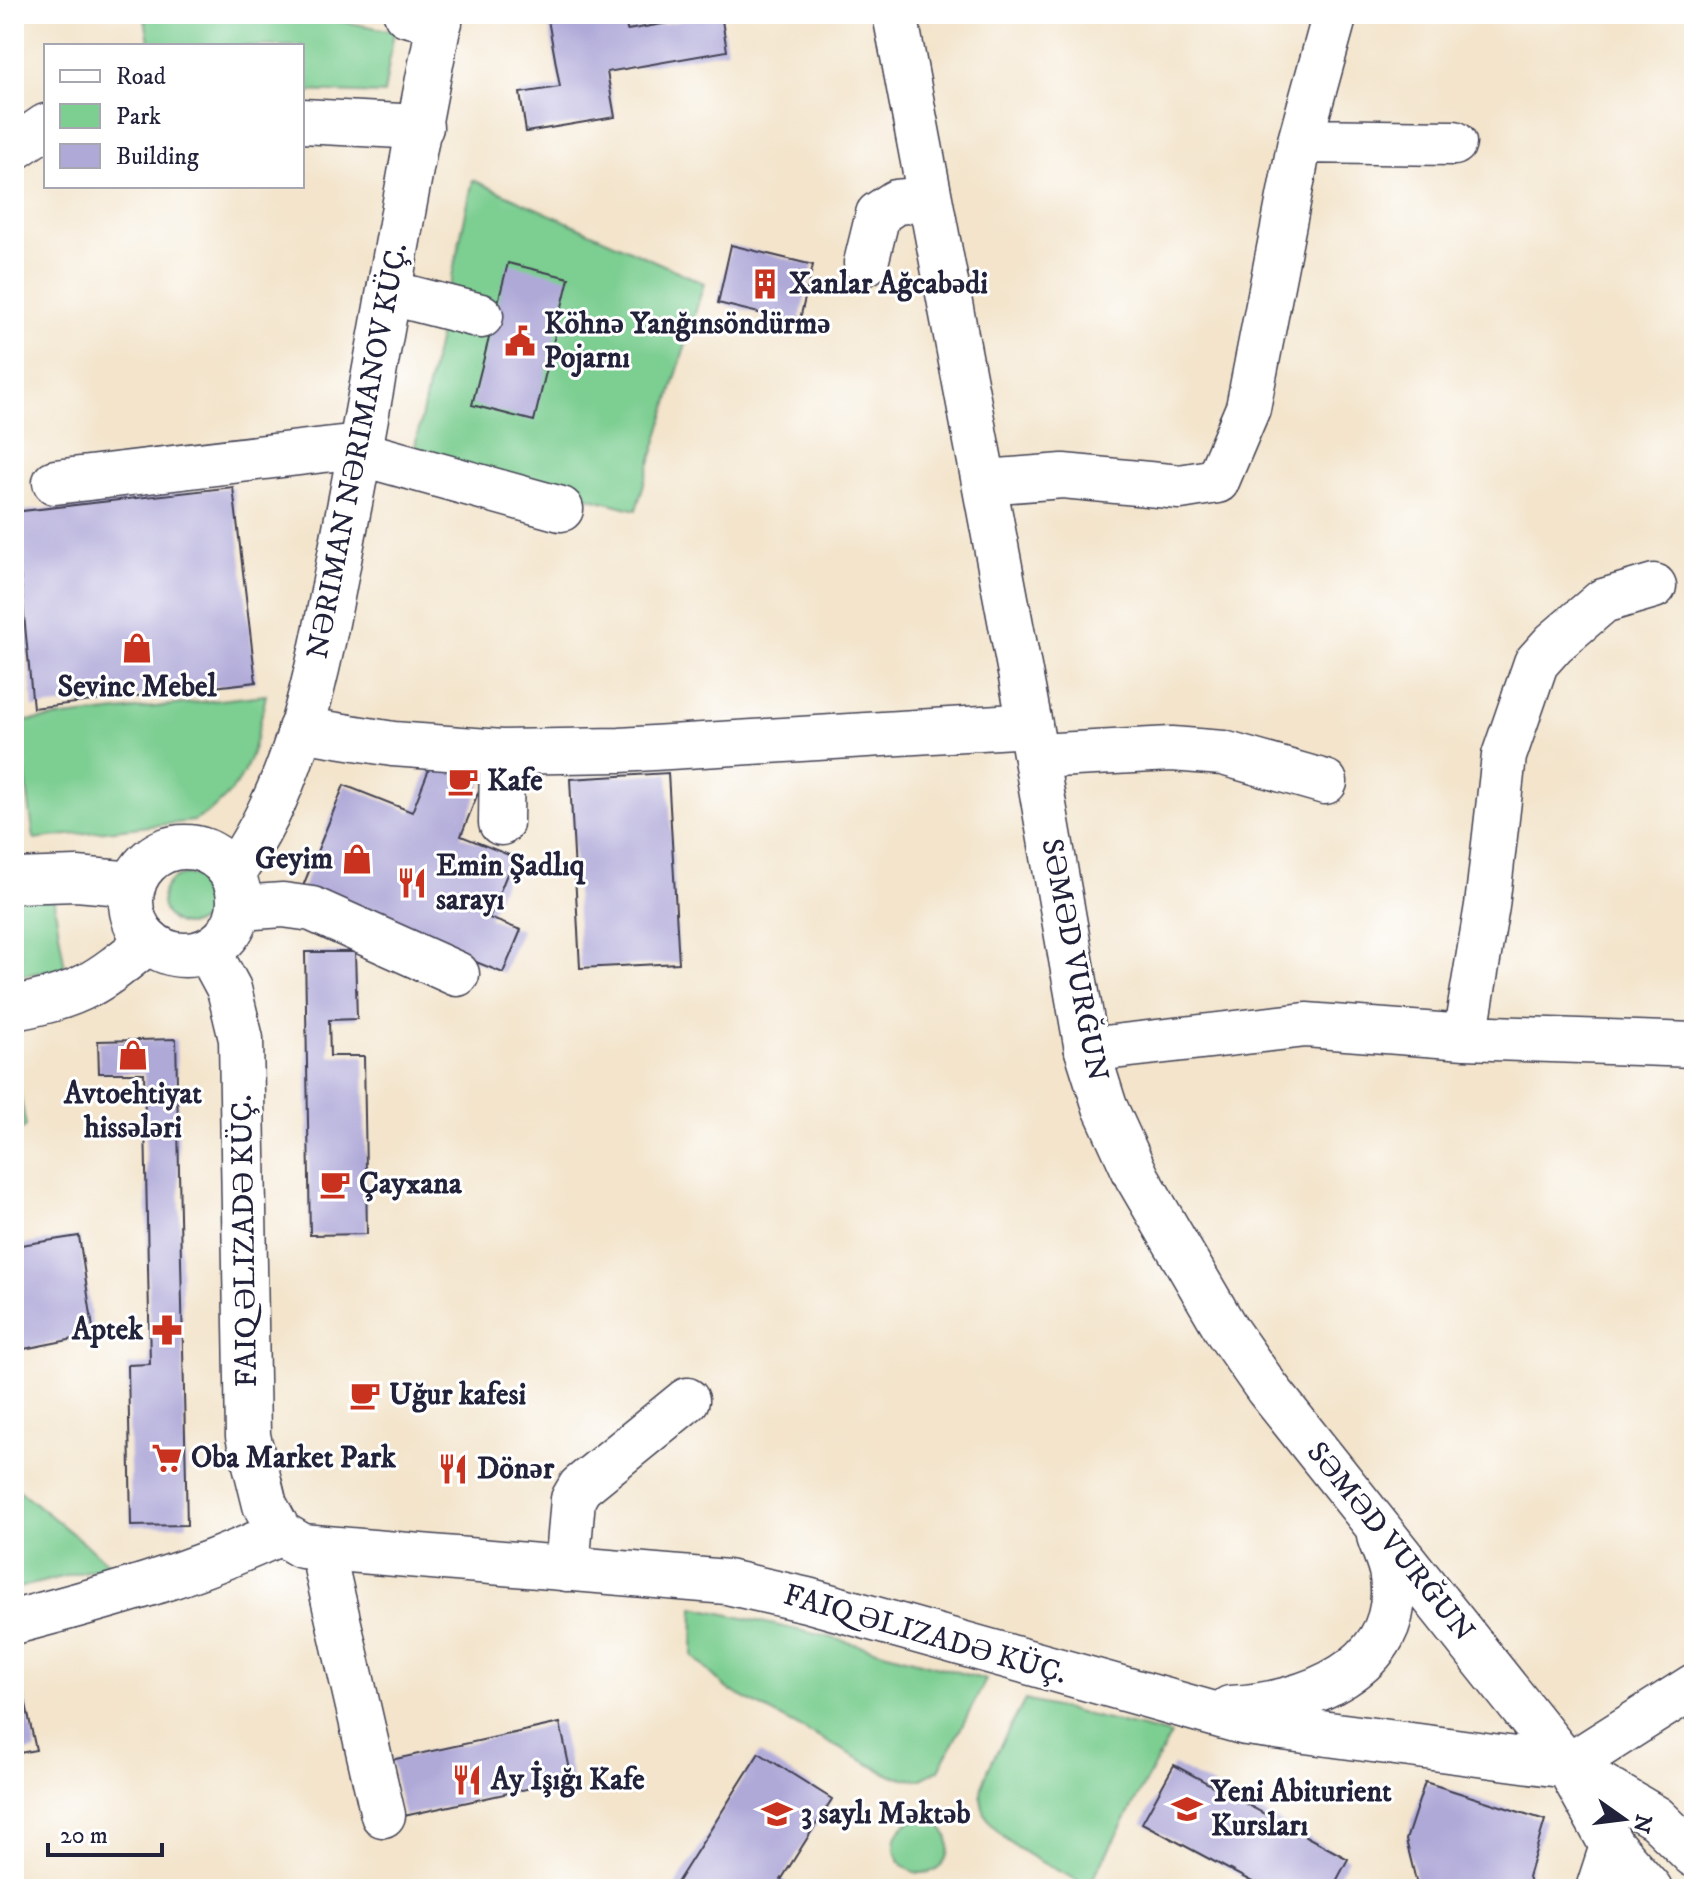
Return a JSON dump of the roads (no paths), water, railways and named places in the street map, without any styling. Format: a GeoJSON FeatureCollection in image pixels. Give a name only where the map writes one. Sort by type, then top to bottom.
{"type":"FeatureCollection","features":[{"type":"Feature","properties":{"kind":"main road","name":"SƏMƏD VURĞUN"},"geometry":{"type":"LineString","coordinates":[[895,14],[985,482],[1087,1050],[1105,1107],[1137,1177],[1227,1331],[1374,1523],[1568,1766],[1612,1846],[1650,1889]]}},
{"type":"Feature","properties":{"kind":"main road"},"geometry":{"type":"LineString","coordinates":[[985,482],[1063,476],[1180,487],[1217,481],[1248,408],[1300,141],[1335,14]]}},
{"type":"Feature","properties":{"kind":"main road","name":"NƏRIMAN NƏRIMANOV KÜÇ."},"geometry":{"type":"LineString","coordinates":[[235,891],[279,793],[300,729],[329,610],[421,127],[429,17]]}},
{"type":"Feature","properties":{"kind":"main road"},"geometry":{"type":"LineString","coordinates":[[304,121],[421,127]]}},
{"type":"Feature","properties":{"kind":"main road"},"geometry":{"type":"LineString","coordinates":[[14,148],[44,127]]}},
{"type":"Feature","properties":{"kind":"main road"},"geometry":{"type":"LineString","coordinates":[[1300,141],[1454,143]]}},
{"type":"Feature","properties":{"kind":"main road"},"geometry":{"type":"LineString","coordinates":[[866,263],[878,214],[896,202],[929,199]]}},
{"type":"Feature","properties":{"kind":"main road"},"geometry":{"type":"LineString","coordinates":[[391,293],[481,316]]}},
{"type":"Feature","properties":{"kind":"main road"},"geometry":{"type":"LineString","coordinates":[[55,482],[326,448],[360,451],[561,509]]}},
{"type":"Feature","properties":{"kind":"main road"},"geometry":{"type":"LineString","coordinates":[[1465,1037],[1487,906],[1504,756],[1536,663],[1554,643],[1603,601],[1654,586]]}},
{"type":"Feature","properties":{"kind":"main road"},"geometry":{"type":"LineString","coordinates":[[300,729],[393,744],[502,752],[1033,741],[1223,753],[1325,782]]}},
{"type":"Feature","properties":{"kind":"main road"},"geometry":{"type":"LineString","coordinates":[[501,823],[502,752]]}},
{"type":"Feature","properties":{"kind":"main road"},"geometry":{"type":"LineString","coordinates":[[180,848],[206,851],[221,860],[235,891],[233,925],[222,940],[208,950],[177,955],[149,941],[135,921],[134,884],[142,868],[155,856],[180,848]]}},
{"type":"Feature","properties":{"kind":"main road"},"geometry":{"type":"LineString","coordinates":[[14,881],[77,879],[134,884]]}},
{"type":"Feature","properties":{"kind":"main road"},"geometry":{"type":"LineString","coordinates":[[235,891],[283,905],[312,909],[457,974]]}},
{"type":"Feature","properties":{"kind":"main road"},"geometry":{"type":"LineString","coordinates":[[14,1008],[67,998],[101,980],[149,941]]}},
{"type":"Feature","properties":{"kind":"main road","name":"FAIQ ƏLIZADƏ KÜÇ."},"geometry":{"type":"LineString","coordinates":[[208,950],[229,989],[241,1039],[248,1436],[265,1505],[280,1533],[302,1546],[322,1550],[727,1582],[807,1600],[1190,1709],[1291,1730],[1568,1766]]}},
{"type":"Feature","properties":{"kind":"main road"},"geometry":{"type":"LineString","coordinates":[[1087,1050],[1306,1025],[1465,1037],[1694,1045]]}},
{"type":"Feature","properties":{"kind":"main road"},"geometry":{"type":"LineString","coordinates":[[567,1569],[573,1499],[580,1487],[687,1400]]}},
{"type":"Feature","properties":{"kind":"main road"},"geometry":{"type":"LineString","coordinates":[[1190,1709],[1245,1707],[1298,1697],[1332,1686],[1360,1665],[1382,1633],[1392,1605],[1392,1577],[1374,1523]]}},
{"type":"Feature","properties":{"kind":"main road"},"geometry":{"type":"LineString","coordinates":[[14,1622],[160,1583],[217,1562],[280,1533]]}},
{"type":"Feature","properties":{"kind":"main road"},"geometry":{"type":"LineString","coordinates":[[322,1550],[383,1815]]}},
{"type":"Feature","properties":{"kind":"main road"},"geometry":{"type":"LineString","coordinates":[[1694,1686],[1568,1766],[1656,1818],[1694,1855]]}},
{"type":"Feature","properties":{"kind":"main road"},"geometry":{"type":"LineString","coordinates":[[1598,1889],[1612,1846]]}},
{"type":"Feature","properties":{"kind":"place","name":"Xanlar Ağcabədi"},"geometry":{"type":"Point","coordinates":[765,284]}},
{"type":"Feature","properties":{"kind":"place","name":"Köhnə Yanğınsöndürmə Pojarnı"},"geometry":{"type":"Point","coordinates":[520,341]}},
{"type":"Feature","properties":{"kind":"place","name":"Sevinc Mebel"},"geometry":{"type":"Point","coordinates":[137,648]}},
{"type":"Feature","properties":{"kind":"place","name":"Kafe"},"geometry":{"type":"Point","coordinates":[463,781]}},
{"type":"Feature","properties":{"kind":"place","name":"Geyim"},"geometry":{"type":"Point","coordinates":[357,859]}},
{"type":"Feature","properties":{"kind":"place","name":"Emin Şadlıq sarayı"},"geometry":{"type":"Point","coordinates":[412,883]}},
{"type":"Feature","properties":{"kind":"place","name":"Avtoehtiyat hissələri"},"geometry":{"type":"Point","coordinates":[133,1055]}},
{"type":"Feature","properties":{"kind":"place","name":"Çayxana"},"geometry":{"type":"Point","coordinates":[335,1184]}},
{"type":"Feature","properties":{"kind":"place","name":"Aptek"},"geometry":{"type":"Point","coordinates":[167,1330]}},
{"type":"Feature","properties":{"kind":"place","name":"Uğur kafesi"},"geometry":{"type":"Point","coordinates":[365,1395]}},
{"type":"Feature","properties":{"kind":"place","name":"Oba Market Park"},"geometry":{"type":"Point","coordinates":[167,1458]}},
{"type":"Feature","properties":{"kind":"place","name":"Dönər"},"geometry":{"type":"Point","coordinates":[453,1469]}},
{"type":"Feature","properties":{"kind":"place","name":"Ay İşığı Kafe"},"geometry":{"type":"Point","coordinates":[467,1780]}},
{"type":"Feature","properties":{"kind":"place","name":"Yeni Abiturient Kursları"},"geometry":{"type":"Point","coordinates":[1187,1809]}},
{"type":"Feature","properties":{"kind":"place","name":"3 saylı Məktəb"},"geometry":{"type":"Point","coordinates":[777,1814]}}]}
